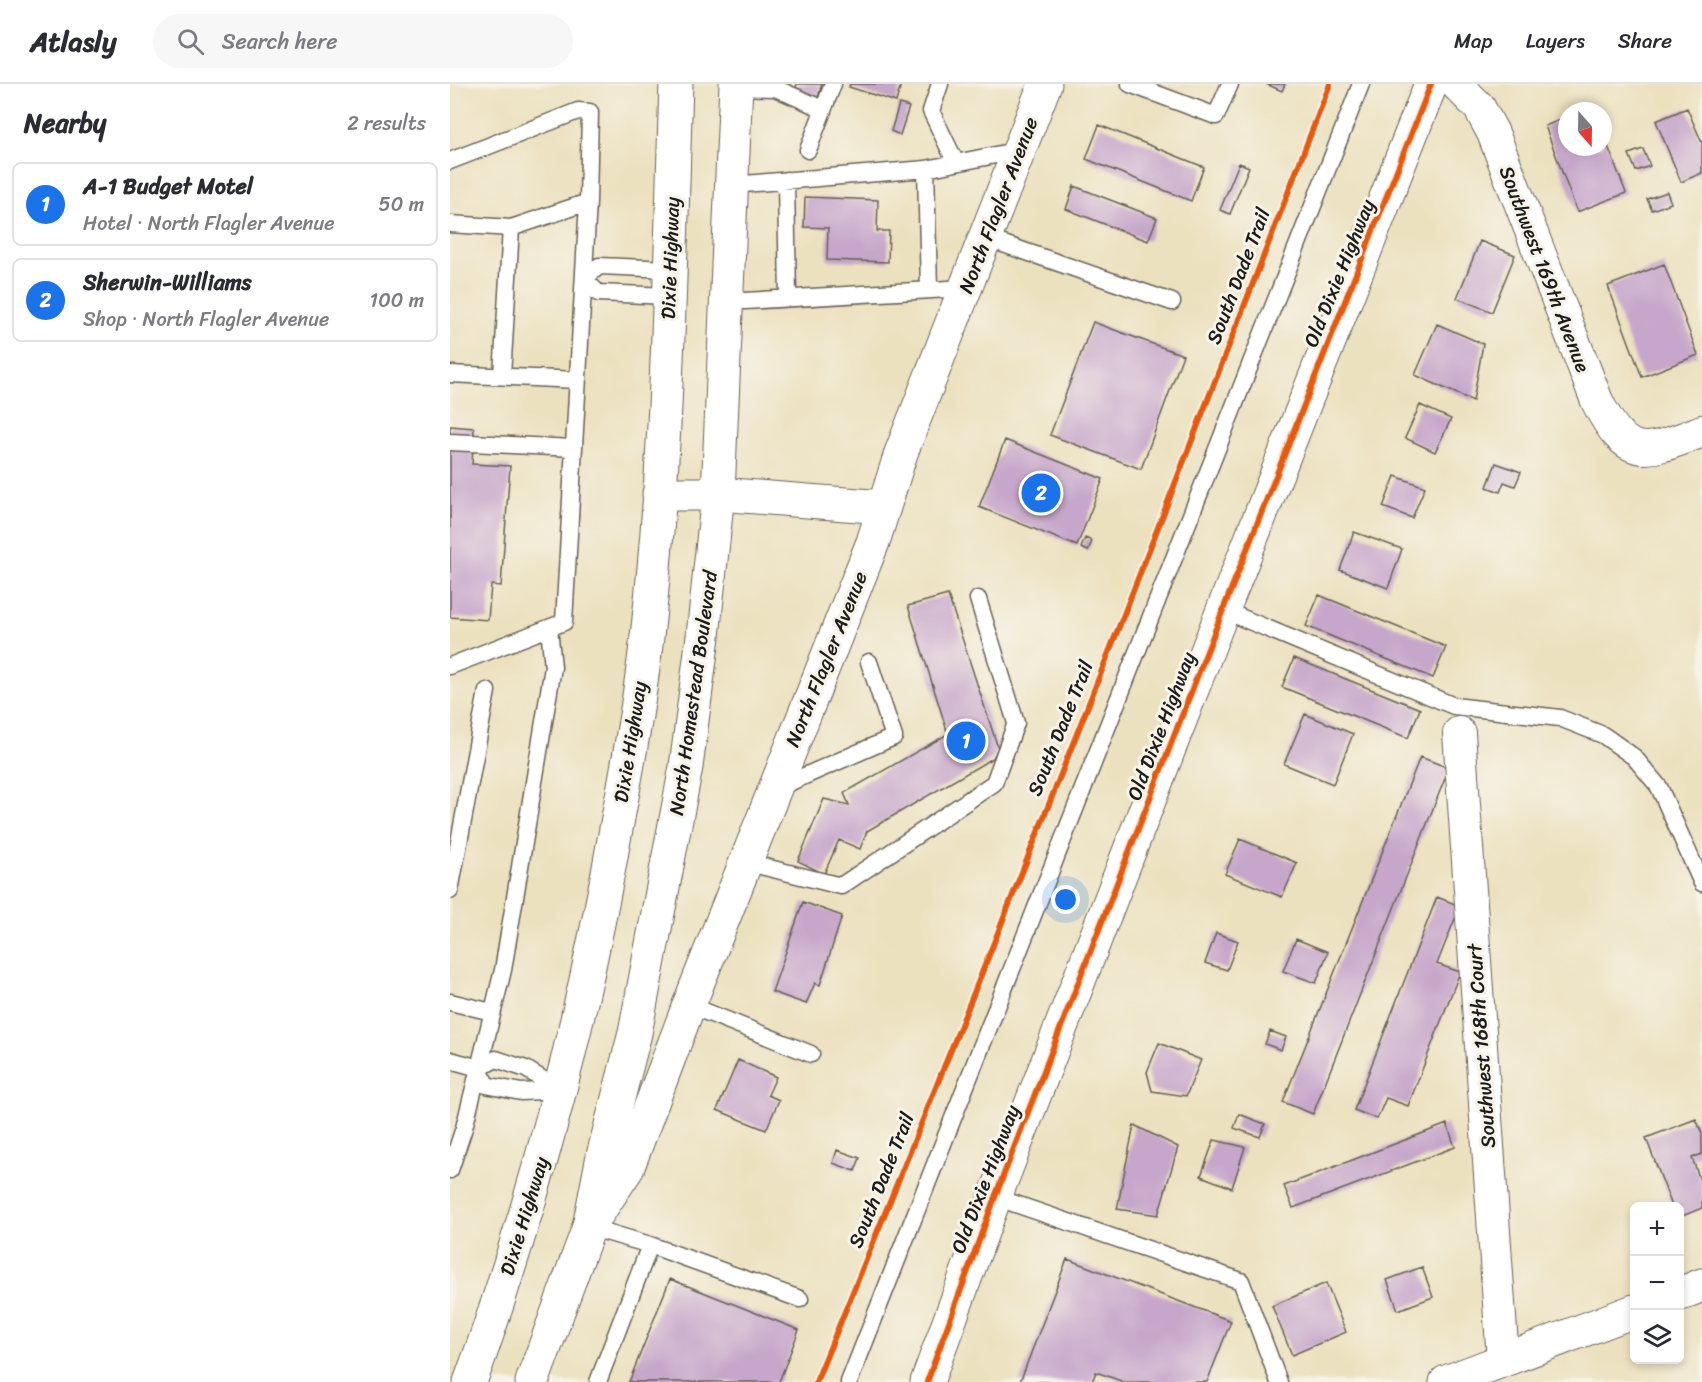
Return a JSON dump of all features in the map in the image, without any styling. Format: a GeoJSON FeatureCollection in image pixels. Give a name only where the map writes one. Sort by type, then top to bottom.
{"type":"FeatureCollection","features":[{"type":"Feature","properties":{"kind":"main road","name":"Dixie Highway"},"geometry":{"type":"LineString","coordinates":[[470,1382],[488,1335],[560,1090],[592,951],[626,772],[648,627],[659,494],[676,84]]}},
{"type":"Feature","properties":{"kind":"main road","name":"North Flagler Avenue"},"geometry":{"type":"LineString","coordinates":[[589,1227],[627,1169],[745,862],[873,542],[901,453],[1045,84]]}},
{"type":"Feature","properties":{"kind":"main road","name":"Old Dixie Highway"},"geometry":{"type":"LineString","coordinates":[[927,1382],[995,1197],[1223,610],[1431,84]]}},
{"type":"Feature","properties":{"kind":"main road","name":"North Homestead Boulevard"},"geometry":{"type":"LineString","coordinates":[[540,1380],[565,1288],[589,1227],[603,1156],[635,1033],[686,767],[704,636],[718,494],[736,85]]}},
{"type":"Feature","properties":{"kind":"main road"},"geometry":{"type":"LineString","coordinates":[[659,494],[718,494],[884,507]]}},
{"type":"Feature","properties":{"kind":"main road"},"geometry":{"type":"LineString","coordinates":[[1684,1293],[1702,1286]]}},
{"type":"Feature","properties":{"kind":"main road"},"geometry":{"type":"LineString","coordinates":[[1453,1381],[1630,1313]]}},
{"type":"Feature","properties":{"kind":"street","name":"Southwest 169th Avenue"},"geometry":{"type":"LineString","coordinates":[[1456,84],[1479,107],[1493,133],[1607,422],[1622,439],[1639,449],[1668,444],[1702,431]]}},
{"type":"Feature","properties":{"kind":"street","name":"Southwest 168th Court"},"geometry":{"type":"LineString","coordinates":[[1456,719],[1503,1360]]}},
{"type":"Feature","properties":{"kind":"lane"},"geometry":{"type":"LineString","coordinates":[[808,150],[833,84]]}},
{"type":"Feature","properties":{"kind":"lane"},"geometry":{"type":"LineString","coordinates":[[939,84],[931,111],[956,163]]}},
{"type":"Feature","properties":{"kind":"lane"},"geometry":{"type":"LineString","coordinates":[[1130,84],[1216,116],[1230,84]]}},
{"type":"Feature","properties":{"kind":"lane"},"geometry":{"type":"LineString","coordinates":[[849,1382],[1361,84]]}},
{"type":"Feature","properties":{"kind":"lane"},"geometry":{"type":"LineString","coordinates":[[736,85],[775,88],[824,109]]}},
{"type":"Feature","properties":{"kind":"lane"},"geometry":{"type":"LineString","coordinates":[[450,161],[578,111],[590,112],[588,202],[564,622],[450,666]]}},
{"type":"Feature","properties":{"kind":"lane"},"geometry":{"type":"LineString","coordinates":[[732,185],[926,169],[1020,150]]}},
{"type":"Feature","properties":{"kind":"lane"},"geometry":{"type":"LineString","coordinates":[[926,169],[929,289]]}},
{"type":"Feature","properties":{"kind":"lane"},"geometry":{"type":"LineString","coordinates":[[786,180],[788,298]]}},
{"type":"Feature","properties":{"kind":"lane"},"geometry":{"type":"LineString","coordinates":[[450,224],[511,228],[588,202]]}},
{"type":"Feature","properties":{"kind":"lane"},"geometry":{"type":"LineString","coordinates":[[502,376],[511,228]]}},
{"type":"Feature","properties":{"kind":"lane"},"geometry":{"type":"LineString","coordinates":[[986,238],[1172,302]]}},
{"type":"Feature","properties":{"kind":"lane"},"geometry":{"type":"LineString","coordinates":[[584,279],[599,266],[669,282]]}},
{"type":"Feature","properties":{"kind":"lane"},"geometry":{"type":"LineString","coordinates":[[584,279],[598,293],[669,282]]}},
{"type":"Feature","properties":{"kind":"lane"},"geometry":{"type":"LineString","coordinates":[[727,302],[966,288]]}},
{"type":"Feature","properties":{"kind":"lane"},"geometry":{"type":"LineString","coordinates":[[450,374],[578,380]]}},
{"type":"Feature","properties":{"kind":"lane"},"geometry":{"type":"LineString","coordinates":[[450,442],[574,448]]}},
{"type":"Feature","properties":{"kind":"lane"},"geometry":{"type":"LineString","coordinates":[[745,862],[841,886],[994,783],[1016,723],[978,599]]}},
{"type":"Feature","properties":{"kind":"lane"},"geometry":{"type":"LineString","coordinates":[[1223,610],[1456,719],[1560,718],[1603,735],[1634,757],[1659,787],[1702,883]]}},
{"type":"Feature","properties":{"kind":"lane"},"geometry":{"type":"LineString","coordinates":[[450,1170],[464,1128],[503,970],[553,667],[549,628]]}},
{"type":"Feature","properties":{"kind":"lane"},"geometry":{"type":"LineString","coordinates":[[774,790],[894,737],[869,662]]}},
{"type":"Feature","properties":{"kind":"lane"},"geometry":{"type":"LineString","coordinates":[[450,891],[487,691]]}},
{"type":"Feature","properties":{"kind":"lane"},"geometry":{"type":"LineString","coordinates":[[450,1002],[492,1012]]}},
{"type":"Feature","properties":{"kind":"lane"},"geometry":{"type":"LineString","coordinates":[[689,1005],[811,1054]]}},
{"type":"Feature","properties":{"kind":"lane"},"geometry":{"type":"LineString","coordinates":[[450,1060],[479,1068],[495,1059],[526,1069],[560,1090]]}},
{"type":"Feature","properties":{"kind":"lane"},"geometry":{"type":"LineString","coordinates":[[479,1068],[486,1085],[520,1092],[560,1090]]}},
{"type":"Feature","properties":{"kind":"lane"},"geometry":{"type":"LineString","coordinates":[[995,1197],[1241,1281],[1280,1382]]}},
{"type":"Feature","properties":{"kind":"lane"},"geometry":{"type":"LineString","coordinates":[[589,1227],[650,1245],[800,1299]]}},
{"type":"Feature","properties":{"kind":"lane"},"geometry":{"type":"LineString","coordinates":[[598,1382],[650,1245]]}},
{"type":"Feature","properties":{"kind":"building"},"geometry":{"type":"Polygon","coordinates":[[[797,84],[822,84],[817,101],[794,94],[797,84]]]}},
{"type":"Feature","properties":{"kind":"building"},"geometry":{"type":"Polygon","coordinates":[[[850,84],[901,84],[896,102],[849,87],[850,84]]]}},
{"type":"Feature","properties":{"kind":"building"},"geometry":{"type":"Polygon","coordinates":[[[1266,84],[1285,84],[1282,91],[1266,84]]]}},
{"type":"Feature","properties":{"kind":"building"},"geometry":{"type":"Polygon","coordinates":[[[899,104],[909,107],[900,135],[891,131],[899,104]]]}},
{"type":"Feature","properties":{"kind":"building"},"geometry":{"type":"Polygon","coordinates":[[[1687,108],[1702,143],[1702,173],[1681,182],[1656,121],[1687,108]]]}},
{"type":"Feature","properties":{"kind":"building"},"geometry":{"type":"Polygon","coordinates":[[[1558,121],[1558,156],[1612,156],[1626,193],[1577,212],[1545,126],[1558,121]]]}},
{"type":"Feature","properties":{"kind":"building"},"geometry":{"type":"Polygon","coordinates":[[[1099,125],[1204,167],[1191,201],[1086,159],[1099,125]]]}},
{"type":"Feature","properties":{"kind":"building"},"geometry":{"type":"Polygon","coordinates":[[[1643,149],[1650,166],[1636,171],[1629,154],[1643,149]]]}},
{"type":"Feature","properties":{"kind":"building"},"geometry":{"type":"Polygon","coordinates":[[[1239,163],[1249,167],[1230,214],[1220,210],[1239,163]]]}},
{"type":"Feature","properties":{"kind":"building"},"geometry":{"type":"Polygon","coordinates":[[[1074,186],[1157,218],[1148,241],[1066,209],[1074,186]]]}},
{"type":"Feature","properties":{"kind":"building"},"geometry":{"type":"Polygon","coordinates":[[[1667,192],[1671,203],[1652,210],[1647,199],[1667,192]]]}},
{"type":"Feature","properties":{"kind":"building"},"geometry":{"type":"Polygon","coordinates":[[[805,197],[878,200],[877,231],[889,231],[888,262],[827,260],[828,228],[804,227],[805,197]]]}},
{"type":"Feature","properties":{"kind":"building"},"geometry":{"type":"Polygon","coordinates":[[[1480,241],[1515,255],[1492,312],[1457,298],[1480,241]]]}},
{"type":"Feature","properties":{"kind":"building"},"geometry":{"type":"Polygon","coordinates":[[[1664,264],[1698,355],[1642,377],[1608,286],[1664,264]]]}},
{"type":"Feature","properties":{"kind":"building"},"geometry":{"type":"Polygon","coordinates":[[[1093,322],[1183,355],[1141,469],[1050,435],[1093,322]]]}},
{"type":"Feature","properties":{"kind":"building"},"geometry":{"type":"Polygon","coordinates":[[[1437,324],[1483,344],[1473,401],[1415,375],[1437,324]]]}},
{"type":"Feature","properties":{"kind":"building"},"geometry":{"type":"Polygon","coordinates":[[[1420,405],[1451,419],[1435,452],[1405,438],[1420,405]]]}},
{"type":"Feature","properties":{"kind":"building"},"geometry":{"type":"Polygon","coordinates":[[[450,426],[474,428],[472,464],[510,466],[501,586],[491,585],[488,620],[450,617],[450,426]]]}},
{"type":"Feature","properties":{"kind":"building"},"geometry":{"type":"Polygon","coordinates":[[[1005,440],[1103,479],[1077,546],[979,507],[1005,440]]]}},
{"type":"Feature","properties":{"kind":"building"},"geometry":{"type":"Polygon","coordinates":[[[1496,463],[1521,472],[1515,486],[1504,482],[1500,492],[1487,487],[1496,463]]]}},
{"type":"Feature","properties":{"kind":"building"},"geometry":{"type":"Polygon","coordinates":[[[1395,476],[1425,487],[1412,518],[1383,507],[1395,476]]]}},
{"type":"Feature","properties":{"kind":"building"},"geometry":{"type":"Polygon","coordinates":[[[1354,532],[1402,549],[1388,588],[1340,570],[1354,532]]]}},
{"type":"Feature","properties":{"kind":"building"},"geometry":{"type":"Polygon","coordinates":[[[1085,538],[1092,541],[1088,551],[1081,548],[1085,538]]]}},
{"type":"Feature","properties":{"kind":"building"},"geometry":{"type":"Polygon","coordinates":[[[948,595],[998,748],[993,758],[867,831],[860,849],[839,840],[824,874],[798,861],[824,799],[849,805],[844,793],[948,734],[908,606],[948,595]]]}},
{"type":"Feature","properties":{"kind":"building"},"geometry":{"type":"Polygon","coordinates":[[[1319,595],[1446,647],[1433,678],[1306,626],[1319,595]]]}},
{"type":"Feature","properties":{"kind":"building"},"geometry":{"type":"Polygon","coordinates":[[[1294,658],[1420,709],[1408,738],[1282,687],[1294,658]]]}},
{"type":"Feature","properties":{"kind":"building"},"geometry":{"type":"Polygon","coordinates":[[[1305,714],[1353,734],[1333,784],[1284,764],[1305,714]]]}},
{"type":"Feature","properties":{"kind":"building"},"geometry":{"type":"Polygon","coordinates":[[[1420,757],[1449,768],[1313,1114],[1283,1102],[1420,757]]]}},
{"type":"Feature","properties":{"kind":"building"},"geometry":{"type":"Polygon","coordinates":[[[1240,839],[1297,863],[1282,897],[1225,874],[1240,839]]]}},
{"type":"Feature","properties":{"kind":"building"},"geometry":{"type":"Polygon","coordinates":[[[1437,897],[1460,906],[1437,964],[1460,972],[1408,1106],[1386,1098],[1377,1119],[1354,1110],[1437,897]]]}},
{"type":"Feature","properties":{"kind":"building"},"geometry":{"type":"Polygon","coordinates":[[[803,902],[842,916],[820,985],[815,983],[806,1004],[772,992],[803,902]]]}},
{"type":"Feature","properties":{"kind":"building"},"geometry":{"type":"Polygon","coordinates":[[[1216,933],[1238,941],[1227,970],[1205,963],[1216,933]]]}},
{"type":"Feature","properties":{"kind":"building"},"geometry":{"type":"Polygon","coordinates":[[[1296,939],[1328,952],[1316,983],[1283,971],[1296,939]]]}},
{"type":"Feature","properties":{"kind":"building"},"geometry":{"type":"Polygon","coordinates":[[[1270,1031],[1286,1037],[1281,1050],[1265,1044],[1270,1031]]]}},
{"type":"Feature","properties":{"kind":"building"},"geometry":{"type":"Polygon","coordinates":[[[1159,1043],[1201,1060],[1186,1096],[1152,1091],[1147,1072],[1159,1043]]]}},
{"type":"Feature","properties":{"kind":"building"},"geometry":{"type":"Polygon","coordinates":[[[738,1060],[776,1077],[768,1095],[779,1100],[766,1130],[717,1110],[738,1060]]]}},
{"type":"Feature","properties":{"kind":"building"},"geometry":{"type":"Polygon","coordinates":[[[1239,1114],[1265,1124],[1260,1137],[1234,1128],[1239,1114]]]}},
{"type":"Feature","properties":{"kind":"building"},"geometry":{"type":"Polygon","coordinates":[[[1696,1119],[1702,1134],[1702,1154],[1692,1158],[1702,1185],[1702,1208],[1684,1215],[1684,1202],[1670,1202],[1646,1138],[1696,1119]]]}},
{"type":"Feature","properties":{"kind":"building"},"geometry":{"type":"Polygon","coordinates":[[[1447,1124],[1455,1147],[1293,1208],[1284,1186],[1447,1124]]]}},
{"type":"Feature","properties":{"kind":"building"},"geometry":{"type":"Polygon","coordinates":[[[1134,1125],[1178,1147],[1158,1215],[1117,1209],[1134,1125]]]}},
{"type":"Feature","properties":{"kind":"building"},"geometry":{"type":"Polygon","coordinates":[[[1214,1140],[1245,1147],[1232,1188],[1201,1176],[1214,1140]]]}},
{"type":"Feature","properties":{"kind":"building"},"geometry":{"type":"Polygon","coordinates":[[[837,1150],[860,1158],[855,1171],[833,1163],[837,1150]]]}},
{"type":"Feature","properties":{"kind":"building"},"geometry":{"type":"Polygon","coordinates":[[[1067,1259],[1231,1321],[1207,1382],[1124,1382],[1096,1372],[1092,1382],[1020,1382],[1067,1259]]]}},
{"type":"Feature","properties":{"kind":"building"},"geometry":{"type":"Polygon","coordinates":[[[1422,1267],[1433,1297],[1398,1310],[1387,1280],[1422,1267]]]}},
{"type":"Feature","properties":{"kind":"building"},"geometry":{"type":"Polygon","coordinates":[[[670,1279],[799,1330],[779,1382],[629,1382],[670,1279]]]}},
{"type":"Feature","properties":{"kind":"building"},"geometry":{"type":"Polygon","coordinates":[[[1326,1283],[1346,1332],[1292,1355],[1272,1306],[1326,1283]]]}},
{"type":"Feature","properties":{"kind":"cycle path","name":"South Dade Trail"},"geometry":{"type":"LineString","coordinates":[[816,1382],[1077,734],[1330,84]]}},
{"type":"Feature","properties":{"kind":"cycle path"},"geometry":{"type":"LineString","coordinates":[[927,1382],[995,1197],[1223,610],[1431,84]]}},
{"type":"Feature","properties":{"kind":"place","name":"Sherwin-Williams"},"geometry":{"type":"Point","coordinates":[1041,493]}},
{"type":"Feature","properties":{"kind":"place","name":"A-1 Budget Motel"},"geometry":{"type":"Point","coordinates":[966,741]}}]}
